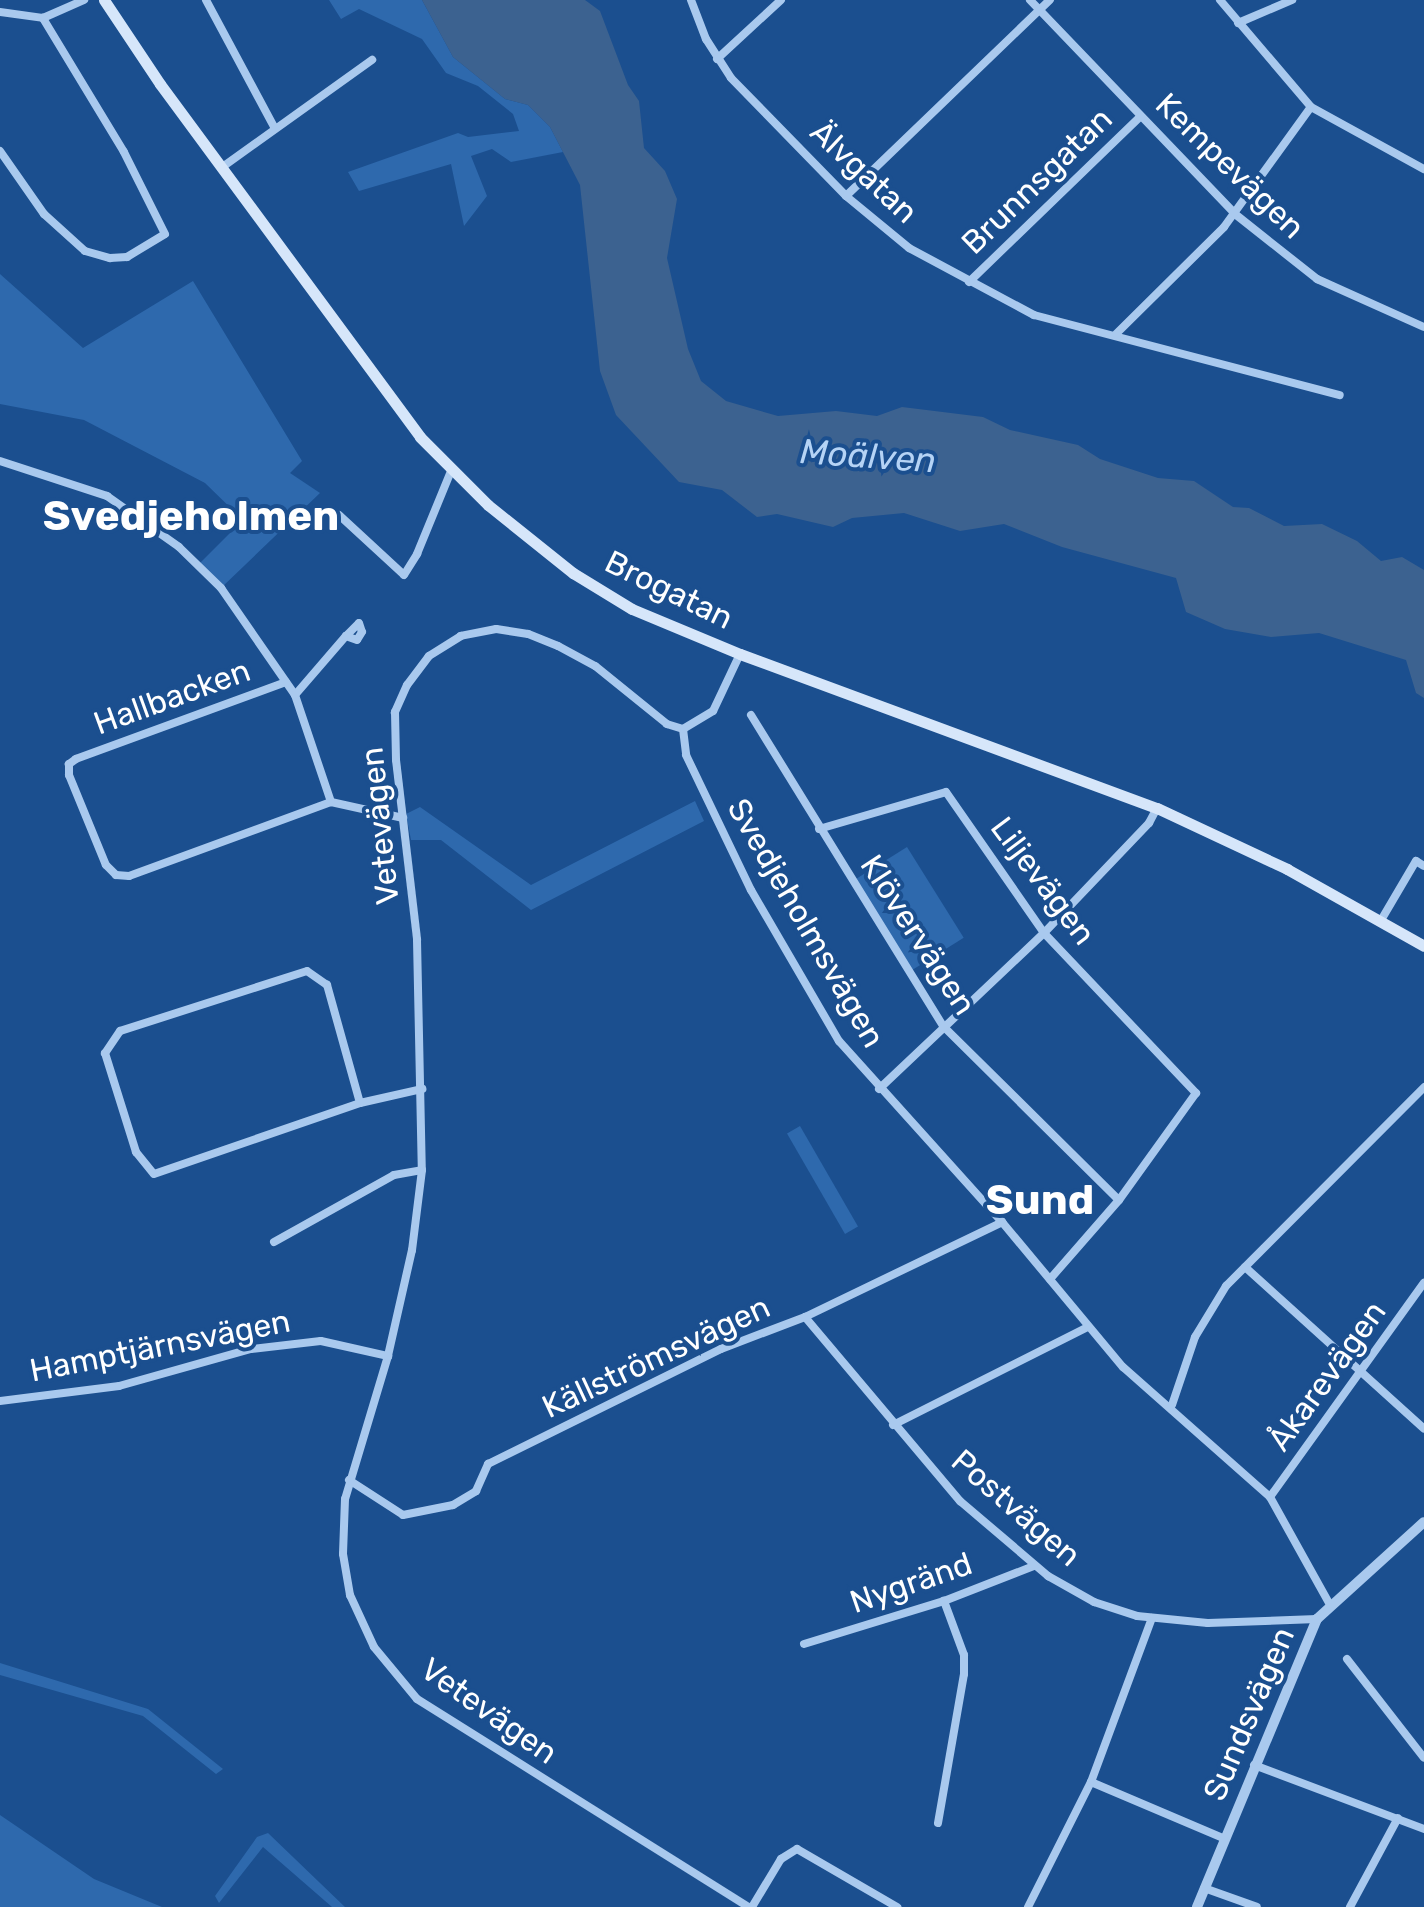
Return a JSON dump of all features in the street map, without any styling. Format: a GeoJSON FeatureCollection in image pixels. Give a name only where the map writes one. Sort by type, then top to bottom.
{"type":"FeatureCollection","features":[{"type":"Feature","properties":{"kind":"main road","name":"Brogatan"},"geometry":{"type":"LineString","coordinates":[[104,0],[392,402],[451,470],[573,573],[632,609],[740,654],[1157,808],[1288,869],[1424,946]]}},
{"type":"Feature","properties":{"kind":"street"},"geometry":{"type":"LineString","coordinates":[[0,12],[43,18],[84,0]]}},
{"type":"Feature","properties":{"kind":"street"},"geometry":{"type":"LineString","coordinates":[[206,0],[274,126]]}},
{"type":"Feature","properties":{"kind":"street","name":"Älvgatan"},"geometry":{"type":"LineString","coordinates":[[691,0],[718,60],[846,196],[897,240],[1034,315],[1340,395]]}},
{"type":"Feature","properties":{"kind":"street"},"geometry":{"type":"LineString","coordinates":[[718,60],[782,0]]}},
{"type":"Feature","properties":{"kind":"street","name":"Kempevägen"},"geometry":{"type":"LineString","coordinates":[[1030,0],[1235,214],[1317,279],[1424,328]]}},
{"type":"Feature","properties":{"kind":"street"},"geometry":{"type":"LineString","coordinates":[[846,196],[1050,0]]}},
{"type":"Feature","properties":{"kind":"street"},"geometry":{"type":"LineString","coordinates":[[1220,0],[1311,106],[1424,169]]}},
{"type":"Feature","properties":{"kind":"street"},"geometry":{"type":"LineString","coordinates":[[1238,23],[1292,0]]}},
{"type":"Feature","properties":{"kind":"street"},"geometry":{"type":"LineString","coordinates":[[0,151],[44,214],[85,251],[127,257],[165,234],[124,152],[43,18]]}},
{"type":"Feature","properties":{"kind":"street"},"geometry":{"type":"LineString","coordinates":[[222,168],[274,126],[372,60]]}},
{"type":"Feature","properties":{"kind":"street"},"geometry":{"type":"LineString","coordinates":[[1116,334],[1235,214],[1311,106]]}},
{"type":"Feature","properties":{"kind":"street","name":"Brunnsgatan"},"geometry":{"type":"LineString","coordinates":[[969,282],[1140,116]]}},
{"type":"Feature","properties":{"kind":"street"},"geometry":{"type":"LineString","coordinates":[[0,461],[107,496],[158,529],[222,588],[286,682],[332,802],[403,818]]}},
{"type":"Feature","properties":{"kind":"street"},"geometry":{"type":"LineString","coordinates":[[339,515],[404,575],[418,554],[451,470]]}},
{"type":"Feature","properties":{"kind":"street","name":"Vetevägen"},"geometry":{"type":"LineString","coordinates":[[683,729],[667,724],[595,666],[558,646],[528,634],[496,629],[461,636],[429,656],[407,685],[395,712],[417,940],[422,1170],[412,1250],[388,1356],[350,1480],[342,1535],[350,1595],[390,1671],[417,1698],[750,1907]]}},
{"type":"Feature","properties":{"kind":"street","name":"Hallbacken"},"geometry":{"type":"LineString","coordinates":[[294,696],[346,636]]}},
{"type":"Feature","properties":{"kind":"street"},"geometry":{"type":"LineString","coordinates":[[683,729],[714,712],[740,654]]}},
{"type":"Feature","properties":{"kind":"street","name":"Hallbacken"},"geometry":{"type":"LineString","coordinates":[[286,682],[76,759],[69,764],[69,776],[106,865],[116,875],[130,876],[332,802]]}},
{"type":"Feature","properties":{"kind":"street","name":"Klövervägen"},"geometry":{"type":"LineString","coordinates":[[751,715],[944,1027],[1119,1200]]}},
{"type":"Feature","properties":{"kind":"street","name":"Svedjeholmsvägen"},"geometry":{"type":"LineString","coordinates":[[683,729],[695,779],[751,890],[839,1041],[1002,1222],[1123,1366],[1172,1405],[1270,1497],[1330,1605]]}},
{"type":"Feature","properties":{"kind":"street","name":"Liljevägen"},"geometry":{"type":"LineString","coordinates":[[819,829],[946,792],[1044,933],[1196,1093],[1119,1200]]}},
{"type":"Feature","properties":{"kind":"street"},"geometry":{"type":"LineString","coordinates":[[879,1088],[1044,933],[1148,824],[1157,808]]}},
{"type":"Feature","properties":{"kind":"street"},"geometry":{"type":"LineString","coordinates":[[1380,922],[1416,861],[1424,866]]}},
{"type":"Feature","properties":{"kind":"street"},"geometry":{"type":"LineString","coordinates":[[360,1102],[328,985],[307,971],[120,1031],[105,1053],[136,1152],[154,1174],[360,1102],[422,1089]]}},
{"type":"Feature","properties":{"kind":"street"},"geometry":{"type":"LineString","coordinates":[[1172,1405],[1196,1336],[1226,1286],[1424,1087]]}},
{"type":"Feature","properties":{"kind":"street"},"geometry":{"type":"LineString","coordinates":[[274,1242],[394,1176],[422,1170]]}},
{"type":"Feature","properties":{"kind":"street"},"geometry":{"type":"LineString","coordinates":[[1050,1279],[1119,1200]]}},
{"type":"Feature","properties":{"kind":"street","name":"Källströmsvägen"},"geometry":{"type":"LineString","coordinates":[[350,1480],[403,1515],[453,1505],[476,1491],[488,1464],[721,1349],[805,1317],[1002,1222]]}},
{"type":"Feature","properties":{"kind":"street"},"geometry":{"type":"LineString","coordinates":[[1244,1267],[1424,1429]]}},
{"type":"Feature","properties":{"kind":"street","name":"Åkarevägen"},"geometry":{"type":"LineString","coordinates":[[1270,1497],[1424,1283]]}},
{"type":"Feature","properties":{"kind":"street","name":"Postvägen"},"geometry":{"type":"LineString","coordinates":[[805,1317],[960,1501],[1034,1566],[1094,1602],[1152,1618],[1208,1623],[1317,1620]]}},
{"type":"Feature","properties":{"kind":"street"},"geometry":{"type":"LineString","coordinates":[[893,1425],[1088,1327]]}},
{"type":"Feature","properties":{"kind":"street","name":"Hamptjärnsvägen"},"geometry":{"type":"LineString","coordinates":[[0,1401],[119,1386],[252,1348],[321,1342],[388,1356]]}},
{"type":"Feature","properties":{"kind":"street","name":"Sundsvägen"},"geometry":{"type":"LineString","coordinates":[[1196,1907],[1317,1620],[1424,1522]]}},
{"type":"Feature","properties":{"kind":"street","name":"Nygränd"},"geometry":{"type":"LineString","coordinates":[[804,1644],[944,1600],[1034,1566]]}},
{"type":"Feature","properties":{"kind":"street"},"geometry":{"type":"LineString","coordinates":[[938,1823],[964,1674],[964,1655],[944,1600]]}},
{"type":"Feature","properties":{"kind":"street"},"geometry":{"type":"LineString","coordinates":[[1028,1907],[1091,1782],[1152,1618]]}},
{"type":"Feature","properties":{"kind":"street"},"geometry":{"type":"LineString","coordinates":[[1347,1660],[1424,1760]]}},
{"type":"Feature","properties":{"kind":"street"},"geometry":{"type":"LineString","coordinates":[[1254,1765],[1424,1829]]}},
{"type":"Feature","properties":{"kind":"street"},"geometry":{"type":"LineString","coordinates":[[1091,1782],[1224,1838]]}},
{"type":"Feature","properties":{"kind":"street"},"geometry":{"type":"LineString","coordinates":[[1350,1907],[1398,1818]]}},
{"type":"Feature","properties":{"kind":"street"},"geometry":{"type":"LineString","coordinates":[[750,1907],[781,1859],[797,1848],[897,1907]]}},
{"type":"Feature","properties":{"kind":"street"},"geometry":{"type":"LineString","coordinates":[[1204,1888],[1257,1907]]}},
{"type":"Feature","properties":{"kind":"shaded area"},"geometry":{"type":"Polygon","coordinates":[[[329,0],[422,0],[453,57],[505,99],[528,105],[550,127],[563,152],[511,162],[492,149],[471,156],[487,196],[464,226],[451,164],[359,191],[348,172],[458,133],[468,137],[519,131],[513,114],[478,86],[446,73],[422,39],[359,9],[341,19],[329,0]]]}},
{"type":"Feature","properties":{"kind":"shaded area"},"geometry":{"type":"Polygon","coordinates":[[[0,274],[83,348],[193,281],[302,461],[290,473],[320,493],[221,588],[199,564],[243,520],[205,483],[84,420],[0,404],[0,274]]]}},
{"type":"Feature","properties":{"kind":"shaded area"},"geometry":{"type":"Polygon","coordinates":[[[695,801],[704,821],[531,910],[441,840],[411,840],[406,814],[420,807],[531,885],[695,801]]]}},
{"type":"Feature","properties":{"kind":"shaded area"},"geometry":{"type":"Polygon","coordinates":[[[907,847],[964,938],[909,972],[853,881],[907,847]]]}},
{"type":"Feature","properties":{"kind":"shaded area"},"geometry":{"type":"Polygon","coordinates":[[[800,1126],[858,1226],[845,1234],[787,1134],[800,1126]]]}},
{"type":"Feature","properties":{"kind":"shaded area"},"geometry":{"type":"Polygon","coordinates":[[[0,1663],[148,1709],[223,1769],[216,1774],[143,1716],[0,1675],[0,1663]]]}},
{"type":"Feature","properties":{"kind":"shaded area"},"geometry":{"type":"Polygon","coordinates":[[[0,1815],[94,1879],[162,1907],[0,1907],[0,1815]]]}},
{"type":"Feature","properties":{"kind":"shaded area"},"geometry":{"type":"Polygon","coordinates":[[[268,1833],[345,1907],[332,1907],[263,1847],[219,1903],[215,1896],[257,1837],[268,1833]]]}},
{"type":"Feature","properties":{"kind":"water","name":"Moälven"},"geometry":{"type":"Polygon","coordinates":[[[422,0],[585,0],[600,11],[628,85],[639,101],[644,148],[665,171],[677,199],[667,258],[688,349],[701,381],[726,401],[778,416],[836,411],[877,416],[902,407],[983,417],[1010,430],[1078,445],[1100,459],[1158,478],[1194,481],[1233,507],[1249,508],[1284,526],[1322,524],[1357,541],[1381,561],[1402,557],[1424,570],[1424,698],[1416,693],[1406,660],[1319,633],[1271,637],[1225,629],[1186,612],[1176,578],[1062,547],[1004,524],[960,531],[904,513],[852,518],[833,527],[777,514],[757,517],[722,490],[679,482],[616,415],[600,371],[580,185],[550,127],[528,105],[505,99],[453,57],[422,0]]]}},
{"type":"Feature","properties":{"kind":"district","name":"Svedjeholmen"},"geometry":{"type":"Point","coordinates":[191,516]}},
{"type":"Feature","properties":{"kind":"district","name":"Sund"},"geometry":{"type":"Point","coordinates":[1040,1200]}}]}
